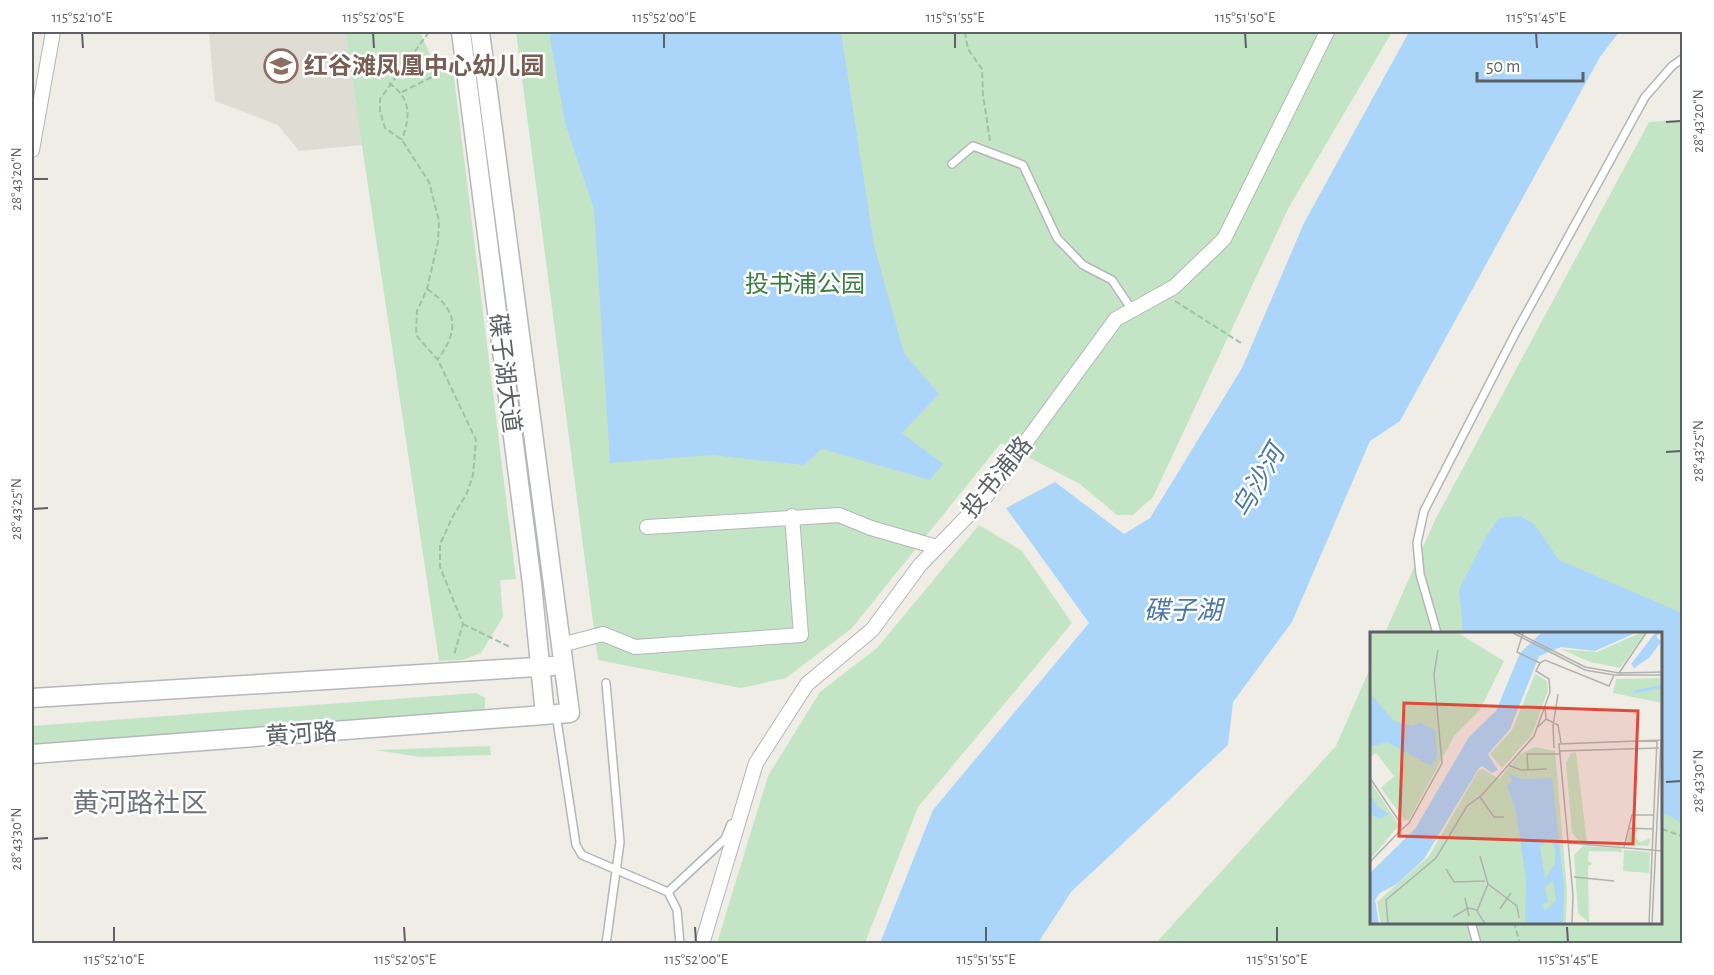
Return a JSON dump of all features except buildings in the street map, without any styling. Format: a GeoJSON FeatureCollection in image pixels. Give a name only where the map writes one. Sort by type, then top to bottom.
{"type":"FeatureCollection","features":[{"type":"Feature","properties":{"kind":"main road","name":"碟子湖大道"},"geometry":{"type":"LineString","coordinates":[[461,32],[540,667],[557,714]]}},
{"type":"Feature","properties":{"kind":"main road","name":"碟子湖大道"},"geometry":{"type":"LineString","coordinates":[[480,32],[564,666],[557,714]]}},
{"type":"Feature","properties":{"kind":"main road"},"geometry":{"type":"LineString","coordinates":[[32,698],[564,666]]}},
{"type":"Feature","properties":{"kind":"main road","name":"黄河路"},"geometry":{"type":"LineString","coordinates":[[32,754],[557,714]]}},
{"type":"Feature","properties":{"kind":"street"},"geometry":{"type":"LineString","coordinates":[[32,150],[35,117],[53,32]]}},
{"type":"Feature","properties":{"kind":"street","name":"投书浦路"},"geometry":{"type":"LineString","coordinates":[[702,944],[756,763],[807,684],[872,630],[920,565],[984,499],[1116,319],[1174,287],[1224,239],[1327,32]]}},
{"type":"Feature","properties":{"kind":"street"},"geometry":{"type":"LineString","coordinates":[[647,527],[792,516],[839,515],[871,528],[937,547]]}},
{"type":"Feature","properties":{"kind":"street"},"geometry":{"type":"LineString","coordinates":[[561,645],[603,634],[635,647],[801,635],[792,516]]}},
{"type":"Feature","properties":{"kind":"lane"},"geometry":{"type":"LineString","coordinates":[[1437,632],[1420,574],[1417,543],[1424,511],[1516,332],[1646,97],[1672,66],[1683,59]]}},
{"type":"Feature","properties":{"kind":"lane"},"geometry":{"type":"LineString","coordinates":[[952,164],[973,146],[1023,165],[1057,238],[1083,265],[1112,280],[1132,310]]}},
{"type":"Feature","properties":{"kind":"lane"},"geometry":{"type":"LineString","coordinates":[[606,683],[620,842],[606,944]]}},
{"type":"Feature","properties":{"kind":"lane"},"geometry":{"type":"LineString","coordinates":[[557,714],[576,845],[582,855],[668,892],[677,910],[680,944]]}},
{"type":"Feature","properties":{"kind":"lane"},"geometry":{"type":"LineString","coordinates":[[668,892],[725,839],[756,763]]}},
{"type":"Feature","properties":{"kind":"lane"},"geometry":{"type":"LineString","coordinates":[[1472,924],[1477,944]]}},
{"type":"Feature","properties":{"kind":"path"},"geometry":{"type":"LineString","coordinates":[[429,32],[389,83],[380,99],[380,111],[385,128],[402,140],[429,182],[437,210],[438,242],[427,289],[417,311],[416,335],[438,360],[476,440],[473,476],[466,495],[440,544],[440,567],[463,624],[448,672]]}},
{"type":"Feature","properties":{"kind":"path"},"geometry":{"type":"LineString","coordinates":[[965,32],[969,49],[982,69],[991,153]]}},
{"type":"Feature","properties":{"kind":"path"},"geometry":{"type":"LineString","coordinates":[[402,92],[465,61]]}},
{"type":"Feature","properties":{"kind":"path"},"geometry":{"type":"LineString","coordinates":[[389,83],[402,92],[407,104],[408,124],[402,140]]}},
{"type":"Feature","properties":{"kind":"path"},"geometry":{"type":"LineString","coordinates":[[427,289],[439,297],[451,311],[454,326],[448,346],[438,360]]}},
{"type":"Feature","properties":{"kind":"path"},"geometry":{"type":"LineString","coordinates":[[1163,293],[1241,343]]}},
{"type":"Feature","properties":{"kind":"path"},"geometry":{"type":"LineString","coordinates":[[463,624],[510,648]]}},
{"type":"Feature","properties":{"kind":"path"},"geometry":{"type":"LineString","coordinates":[[1663,830],[1683,836]]}},
{"type":"Feature","properties":{"kind":"path"},"geometry":{"type":"LineString","coordinates":[[1515,924],[1520,944]]}},
{"type":"Feature","properties":{"kind":"shaded area","name":"红谷滩凤凰中心幼儿园"},"geometry":{"type":"Polygon","coordinates":[[[209,32],[345,32],[362,145],[299,151],[278,125],[215,101],[209,32]]]}},
{"type":"Feature","properties":{"kind":"green space"},"geometry":{"type":"Polygon","coordinates":[[[345,32],[420,32],[437,70],[453,69],[516,579],[500,580],[503,617],[481,653],[462,660],[439,661],[345,32]]]}},
{"type":"Feature","properties":{"kind":"green space","name":"投书浦公园"},"geometry":{"type":"Polygon","coordinates":[[[516,32],[1392,32],[1289,207],[1153,497],[1133,515],[1117,515],[1080,484],[1001,443],[852,628],[786,678],[741,688],[598,660],[516,32]]]}},
{"type":"Feature","properties":{"kind":"green space"},"geometry":{"type":"Polygon","coordinates":[[[1682,120],[1682,943],[1155,944],[1336,746],[1370,669],[1370,924],[1663,924],[1663,632],[1385,632],[1435,520],[1649,122],[1682,120]]]}},
{"type":"Feature","properties":{"kind":"green space"},"geometry":{"type":"Polygon","coordinates":[[[979,525],[1022,551],[1072,623],[918,807],[865,943],[717,943],[768,776],[820,692],[877,648],[979,525]]]}},
{"type":"Feature","properties":{"kind":"green space"},"geometry":{"type":"Polygon","coordinates":[[[476,693],[485,698],[485,711],[32,748],[32,726],[476,693]]]}},
{"type":"Feature","properties":{"kind":"green space"},"geometry":{"type":"Polygon","coordinates":[[[490,746],[491,755],[420,757],[376,750],[490,746]]]}},
{"type":"Feature","properties":{"kind":"water"},"geometry":{"type":"Polygon","coordinates":[[[549,32],[841,32],[874,245],[904,353],[939,394],[902,433],[943,464],[930,480],[822,449],[804,465],[712,455],[610,463],[594,209],[565,123],[549,32]]]}},
{"type":"Feature","properties":{"kind":"water","name":"碟子湖"},"geometry":{"type":"Polygon","coordinates":[[[1409,32],[1619,32],[1600,57],[1400,421],[1370,441],[1292,622],[1233,702],[1228,745],[1071,892],[1038,943],[880,943],[933,810],[1089,623],[1006,508],[1055,482],[1124,534],[1150,518],[1242,368],[1304,223],[1409,32]]]}},
{"type":"Feature","properties":{"kind":"water"},"geometry":{"type":"Polygon","coordinates":[[[1520,516],[1535,525],[1559,560],[1682,613],[1682,823],[1663,813],[1663,632],[1463,632],[1459,589],[1487,535],[1499,518],[1520,516]]]}},
{"type":"Feature","properties":{"kind":"place","name":"红谷滩凤凰中心幼儿园"},"geometry":{"type":"Point","coordinates":[281,66]}},
{"type":"Feature","properties":{"kind":"district","name":"黄河路社区"},"geometry":{"type":"Point","coordinates":[140,803]}},
{"type":"Feature","properties":{"kind":"water label","name":"乌沙河"},"geometry":{"type":"Point","coordinates":[1258,481]}}]}
